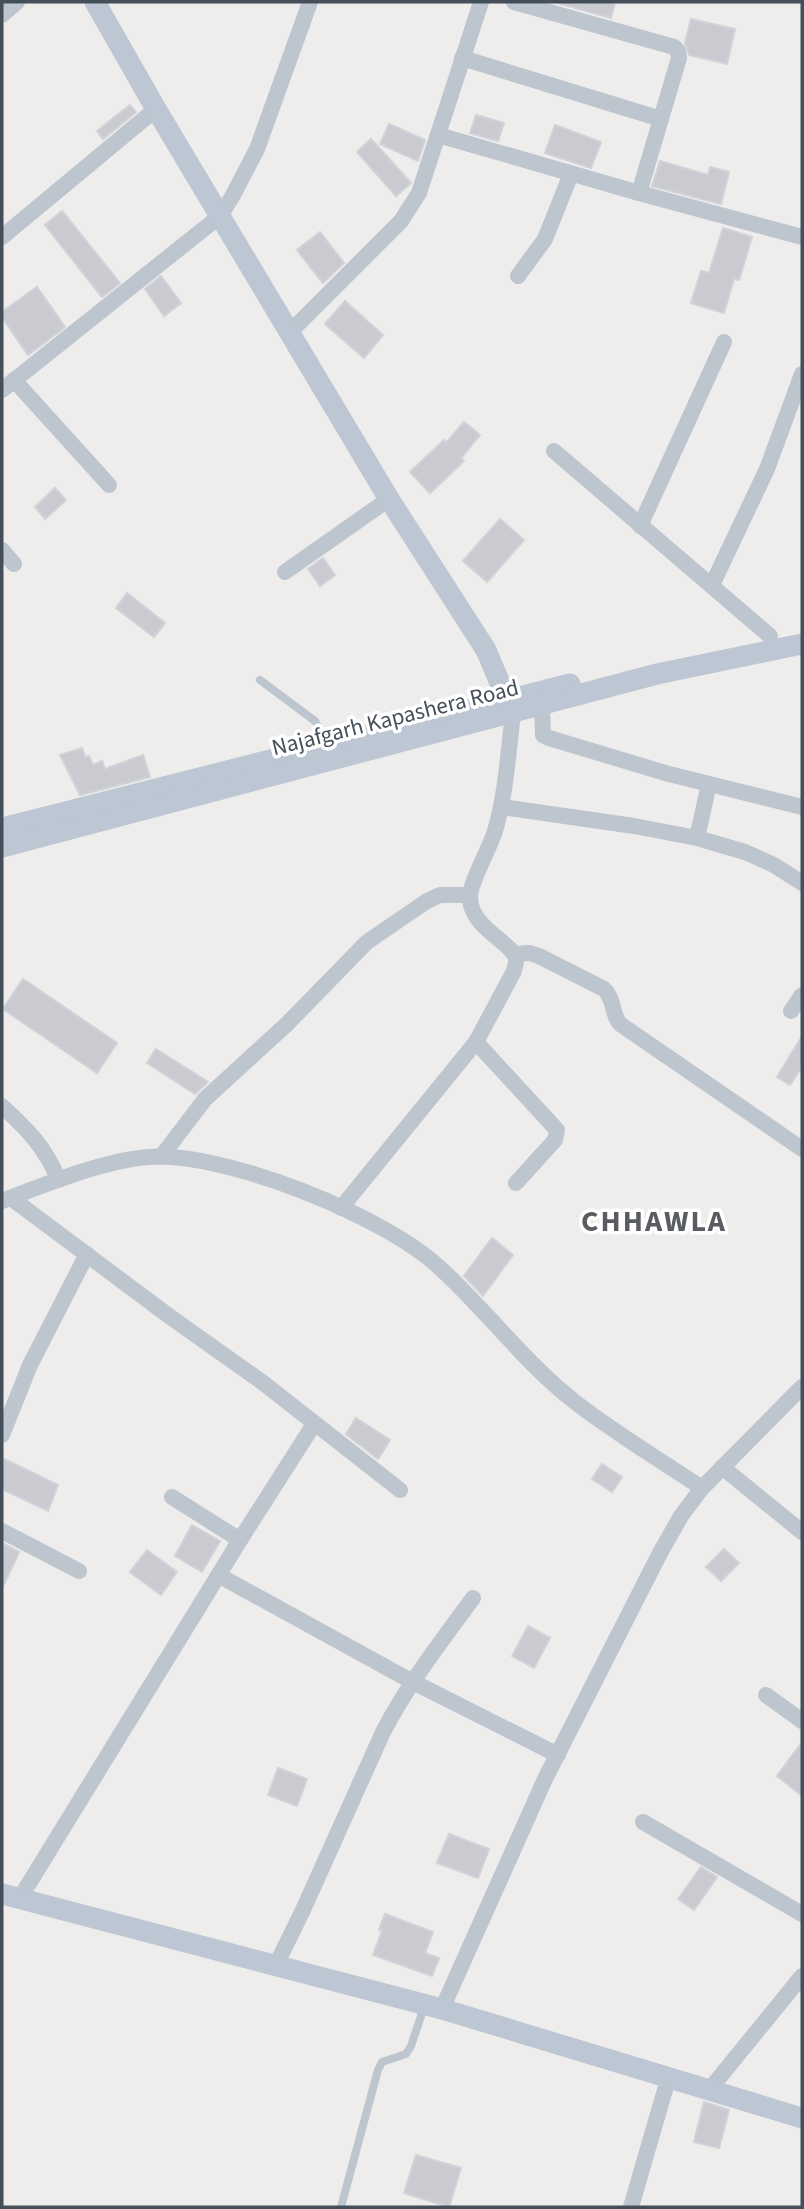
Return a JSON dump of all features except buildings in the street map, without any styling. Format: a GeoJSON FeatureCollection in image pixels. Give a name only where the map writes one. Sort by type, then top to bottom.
{"type":"FeatureCollection","features":[{"type":"Feature","properties":{"kind":"main road"},"geometry":{"type":"LineString","coordinates":[[95,2],[389,499],[486,650],[510,706]]}},
{"type":"Feature","properties":{"kind":"main road"},"geometry":{"type":"LineString","coordinates":[[3,831],[329,744],[510,706],[612,672],[802,631]]}},
{"type":"Feature","properties":{"kind":"main road","name":"Najafgarh Kapashera Road"},"geometry":{"type":"LineString","coordinates":[[3,831],[510,706],[542,706],[657,674],[802,644]]}},
{"type":"Feature","properties":{"kind":"main road"},"geometry":{"type":"LineString","coordinates":[[11,1896],[434,2007],[802,2118]]}},
{"type":"Feature","properties":{"kind":"street"},"geometry":{"type":"LineString","coordinates":[[2,15],[18,2]]}},
{"type":"Feature","properties":{"kind":"street"},"geometry":{"type":"LineString","coordinates":[[109,485],[8,385],[220,216],[257,149],[310,2]]}},
{"type":"Feature","properties":{"kind":"street"},"geometry":{"type":"LineString","coordinates":[[290,332],[406,214],[419,192],[481,2]]}},
{"type":"Feature","properties":{"kind":"street"},"geometry":{"type":"LineString","coordinates":[[514,2],[676,49],[679,58],[639,193]]}},
{"type":"Feature","properties":{"kind":"street"},"geometry":{"type":"LineString","coordinates":[[462,58],[661,119]]}},
{"type":"Feature","properties":{"kind":"street"},"geometry":{"type":"LineString","coordinates":[[2,237],[156,109]]}},
{"type":"Feature","properties":{"kind":"street"},"geometry":{"type":"LineString","coordinates":[[438,135],[802,237]]}},
{"type":"Feature","properties":{"kind":"street"},"geometry":{"type":"LineString","coordinates":[[519,276],[545,239],[571,174]]}},
{"type":"Feature","properties":{"kind":"street"},"geometry":{"type":"LineString","coordinates":[[640,526],[723,342]]}},
{"type":"Feature","properties":{"kind":"street"},"geometry":{"type":"LineString","coordinates":[[712,585],[767,469],[802,374]]}},
{"type":"Feature","properties":{"kind":"street"},"geometry":{"type":"LineString","coordinates":[[554,450],[770,636]]}},
{"type":"Feature","properties":{"kind":"street"},"geometry":{"type":"LineString","coordinates":[[285,572],[389,499]]}},
{"type":"Feature","properties":{"kind":"street"},"geometry":{"type":"LineString","coordinates":[[2,550],[14,565]]}},
{"type":"Feature","properties":{"kind":"street"},"geometry":{"type":"LineString","coordinates":[[341,1208],[476,1042],[514,971],[517,962],[514,954],[477,919],[469,895],[495,833],[502,807],[510,706]]}},
{"type":"Feature","properties":{"kind":"street"},"geometry":{"type":"LineString","coordinates":[[542,706],[543,735],[548,738],[709,785],[802,807]]}},
{"type":"Feature","properties":{"kind":"street"},"geometry":{"type":"LineString","coordinates":[[697,838],[709,785]]}},
{"type":"Feature","properties":{"kind":"street"},"geometry":{"type":"LineString","coordinates":[[502,807],[697,838],[745,852],[774,865],[802,883]]}},
{"type":"Feature","properties":{"kind":"street"},"geometry":{"type":"LineString","coordinates":[[161,1157],[205,1099],[287,1024],[367,942],[440,895],[469,895]]}},
{"type":"Feature","properties":{"kind":"street"},"geometry":{"type":"LineString","coordinates":[[514,954],[530,953],[540,956],[604,989],[610,994],[620,1024],[802,1149]]}},
{"type":"Feature","properties":{"kind":"street"},"geometry":{"type":"LineString","coordinates":[[791,1011],[802,995]]}},
{"type":"Feature","properties":{"kind":"street"},"geometry":{"type":"LineString","coordinates":[[476,1042],[557,1130],[555,1140],[516,1183]]}},
{"type":"Feature","properties":{"kind":"street"},"geometry":{"type":"LineString","coordinates":[[2,1106],[37,1140],[59,1180]]}},
{"type":"Feature","properties":{"kind":"street"},"geometry":{"type":"LineString","coordinates":[[6,1199],[125,1160],[161,1157],[212,1164],[253,1174],[341,1208],[383,1228],[439,1266],[548,1379],[575,1402],[702,1488]]}},
{"type":"Feature","properties":{"kind":"street"},"geometry":{"type":"LineString","coordinates":[[6,1199],[87,1254],[262,1382],[400,1490]]}},
{"type":"Feature","properties":{"kind":"street"},"geometry":{"type":"LineString","coordinates":[[2,1435],[30,1365],[87,1254]]}},
{"type":"Feature","properties":{"kind":"street"},"geometry":{"type":"LineString","coordinates":[[434,2007],[558,1755],[681,1516],[702,1488],[802,1387]]}},
{"type":"Feature","properties":{"kind":"street"},"geometry":{"type":"LineString","coordinates":[[11,1896],[220,1576],[314,1424]]}},
{"type":"Feature","properties":{"kind":"street"},"geometry":{"type":"LineString","coordinates":[[722,1467],[802,1532]]}},
{"type":"Feature","properties":{"kind":"street"},"geometry":{"type":"LineString","coordinates":[[172,1497],[240,1540]]}},
{"type":"Feature","properties":{"kind":"street"},"geometry":{"type":"LineString","coordinates":[[2,1531],[79,1571]]}},
{"type":"Feature","properties":{"kind":"street"},"geometry":{"type":"LineString","coordinates":[[220,1576],[411,1681],[558,1755]]}},
{"type":"Feature","properties":{"kind":"street"},"geometry":{"type":"LineString","coordinates":[[276,1965],[383,1732],[411,1681],[473,1598]]}},
{"type":"Feature","properties":{"kind":"street"},"geometry":{"type":"LineString","coordinates":[[766,1695],[802,1721]]}},
{"type":"Feature","properties":{"kind":"street"},"geometry":{"type":"LineString","coordinates":[[643,1822],[802,1914]]}},
{"type":"Feature","properties":{"kind":"street"},"geometry":{"type":"LineString","coordinates":[[710,2089],[802,1976]]}},
{"type":"Feature","properties":{"kind":"street"},"geometry":{"type":"LineString","coordinates":[[631,2207],[669,2076]]}},
{"type":"Feature","properties":{"kind":"lane"},"geometry":{"type":"LineString","coordinates":[[260,680],[315,721],[329,744]]}},
{"type":"Feature","properties":{"kind":"lane"},"geometry":{"type":"LineString","coordinates":[[341,2207],[378,2070],[388,2058],[406,2053],[434,2007]]}},
{"type":"Feature","properties":{"kind":"district","name":"CHHAWLA"},"geometry":{"type":"Point","coordinates":[654,1221]}}]}
